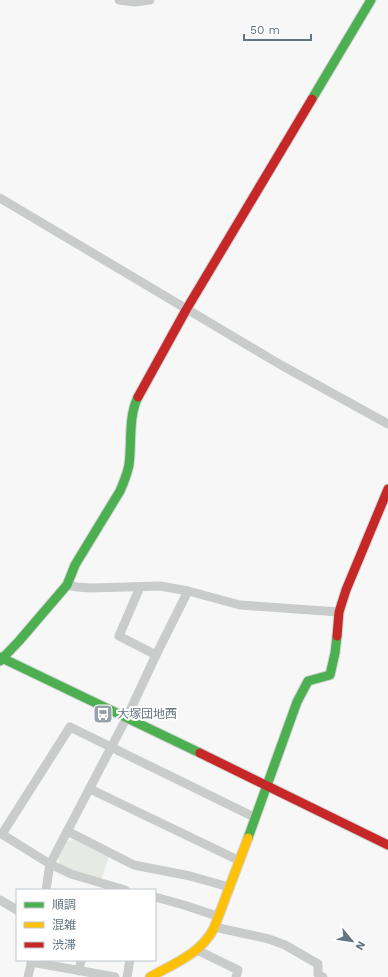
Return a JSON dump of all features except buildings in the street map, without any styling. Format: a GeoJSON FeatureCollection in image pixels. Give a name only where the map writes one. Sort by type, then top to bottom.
{"type":"FeatureCollection","features":[{"type":"Feature","properties":{"kind":"street"},"geometry":{"type":"LineString","coordinates":[[119,0],[135,2],[150,0]]}},
{"type":"Feature","properties":{"kind":"street"},"geometry":{"type":"LineString","coordinates":[[371,0],[186,310],[136,401],[132,418],[129,464],[126,478],[120,491],[75,565],[67,585],[38,620],[1,659],[127,717],[388,845]]}},
{"type":"Feature","properties":{"kind":"street"},"geometry":{"type":"LineString","coordinates":[[0,198],[186,310],[281,365],[388,424]]}},
{"type":"Feature","properties":{"kind":"street"},"geometry":{"type":"LineString","coordinates":[[150,977],[197,950],[205,942],[214,927],[217,916],[240,862],[297,702],[308,681],[330,675],[335,653],[339,612],[346,590],[388,489]]}},
{"type":"Feature","properties":{"kind":"street"},"geometry":{"type":"LineString","coordinates":[[67,585],[76,588],[160,586],[188,591],[240,605],[339,612]]}},
{"type":"Feature","properties":{"kind":"street"},"geometry":{"type":"LineString","coordinates":[[140,587],[119,636],[156,655]]}},
{"type":"Feature","properties":{"kind":"street"},"geometry":{"type":"LineString","coordinates":[[46,889],[50,864],[127,717],[188,591]]}},
{"type":"Feature","properties":{"kind":"street"},"geometry":{"type":"LineString","coordinates":[[118,889],[95,886],[50,864],[1,834],[70,727],[110,748],[256,818]]}},
{"type":"Feature","properties":{"kind":"street"},"geometry":{"type":"LineString","coordinates":[[90,789],[240,862]]}},
{"type":"Feature","properties":{"kind":"street"},"geometry":{"type":"LineString","coordinates":[[67,831],[134,865],[190,876],[229,887]]}},
{"type":"Feature","properties":{"kind":"street"},"geometry":{"type":"LineString","coordinates":[[156,897],[184,904],[217,916]]}},
{"type":"Feature","properties":{"kind":"street"},"geometry":{"type":"LineString","coordinates":[[0,900],[16,909]]}},
{"type":"Feature","properties":{"kind":"street"},"geometry":{"type":"LineString","coordinates":[[214,927],[269,939],[285,945],[318,964],[320,976]]}},
{"type":"Feature","properties":{"kind":"street"},"geometry":{"type":"LineString","coordinates":[[197,950],[238,970],[236,977]]}},
{"type":"Feature","properties":{"kind":"street"},"geometry":{"type":"LineString","coordinates":[[28,977],[31,961],[116,977]]}},
{"type":"Feature","properties":{"kind":"street"},"geometry":{"type":"LineString","coordinates":[[79,971],[81,961]]}},
{"type":"Feature","properties":{"kind":"street"},"geometry":{"type":"LineString","coordinates":[[127,977],[130,961]]}},
{"type":"Feature","properties":{"kind":"shaded area"},"geometry":{"type":"Polygon","coordinates":[[[74,840],[109,857],[101,880],[60,864],[58,858],[67,841],[74,840]]]}},
{"type":"Feature","properties":{"kind":"traffic: fast"},"geometry":{"type":"LineString","coordinates":[[312,99],[371,0]]}},
{"type":"Feature","properties":{"kind":"traffic: fast"},"geometry":{"type":"LineString","coordinates":[[0,661],[67,585],[75,565],[120,491],[129,465],[133,413],[138,397]]}},
{"type":"Feature","properties":{"kind":"traffic: fast"},"geometry":{"type":"LineString","coordinates":[[248,838],[297,702],[308,681],[330,675],[337,636]]}},
{"type":"Feature","properties":{"kind":"traffic: fast"},"geometry":{"type":"LineString","coordinates":[[0,657],[200,753]]}},
{"type":"Feature","properties":{"kind":"traffic: slow"},"geometry":{"type":"LineString","coordinates":[[150,977],[194,952],[208,937],[214,928],[248,838]]}},
{"type":"Feature","properties":{"kind":"traffic: jam"},"geometry":{"type":"LineString","coordinates":[[138,397],[186,310],[312,99]]}},
{"type":"Feature","properties":{"kind":"traffic: jam"},"geometry":{"type":"LineString","coordinates":[[337,636],[339,612],[346,590],[388,489]]}},
{"type":"Feature","properties":{"kind":"traffic: jam"},"geometry":{"type":"LineString","coordinates":[[200,753],[388,845]]}},
{"type":"Feature","properties":{"kind":"place","name":"大塚団地西"},"geometry":{"type":"Point","coordinates":[103,714]}}]}
